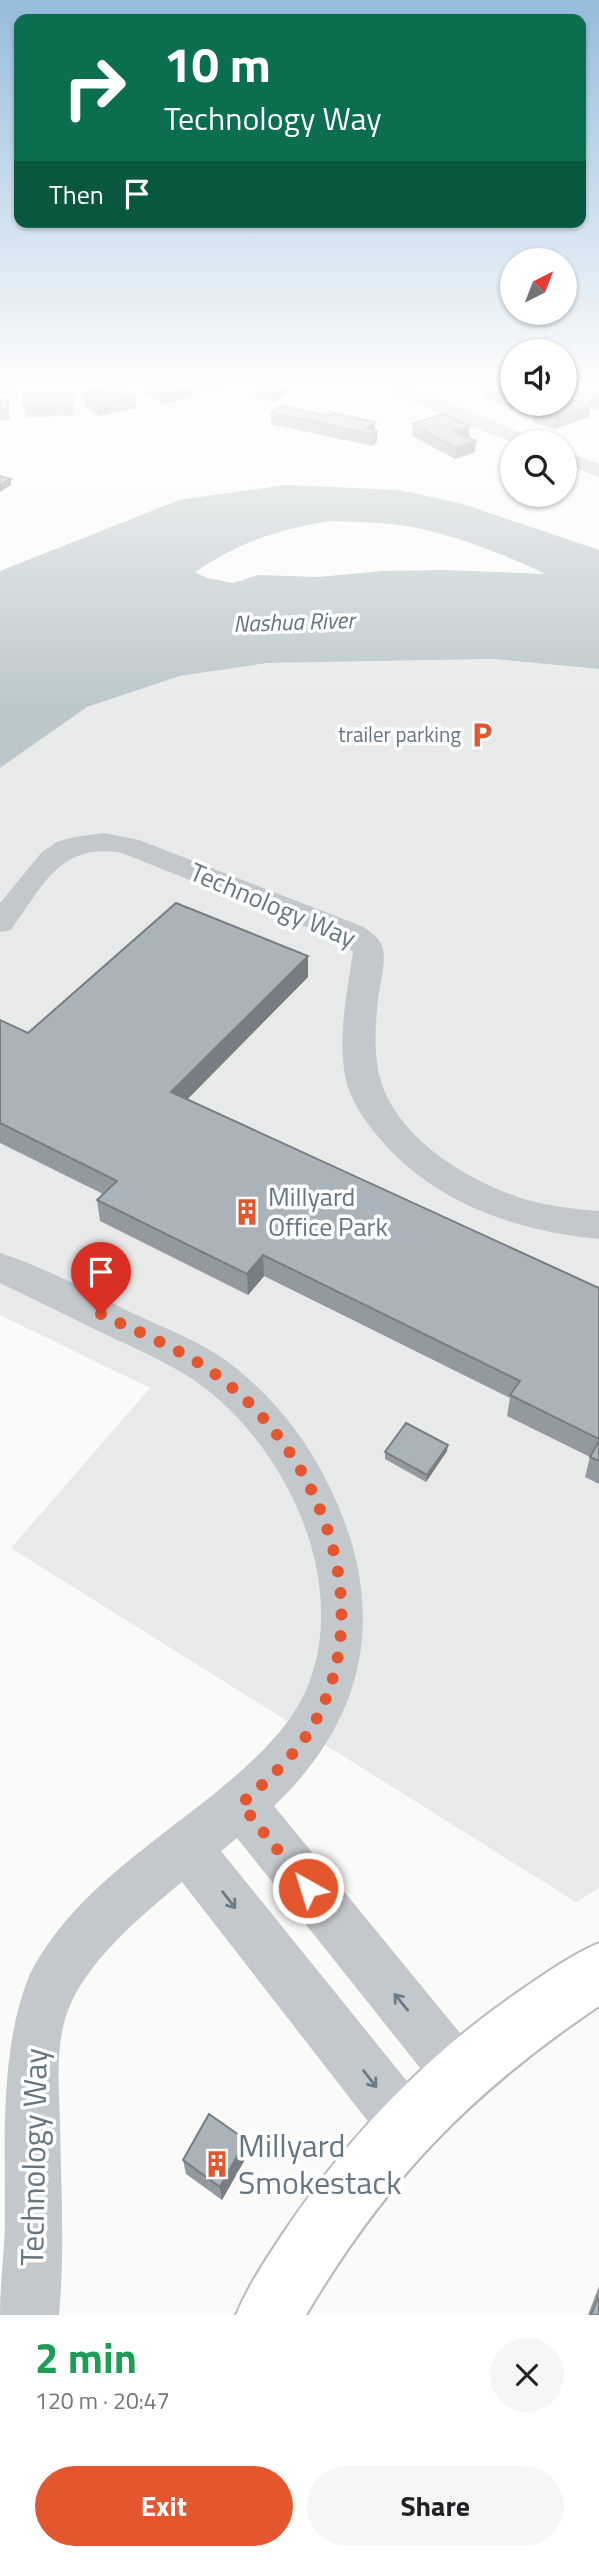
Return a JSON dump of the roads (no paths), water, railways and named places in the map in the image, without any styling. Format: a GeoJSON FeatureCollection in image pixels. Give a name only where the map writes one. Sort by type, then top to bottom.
{"type":"FeatureCollection","features":[{"type":"Feature","properties":{"kind":"main road"},"geometry":{"type":"LineString","coordinates":[[269,2315],[331,2220],[433,2099],[522,2024],[599,1972]]}},
{"type":"Feature","properties":{"kind":"street","name":"Technology Way"},"geometry":{"type":"LineString","coordinates":[[0,923],[55,855],[75,843],[94,840],[136,849],[353,934],[366,944],[368,953],[360,1026],[359,1056],[363,1082],[380,1115],[404,1145],[428,1166],[487,1199],[547,1218],[599,1225]]}},
{"type":"Feature","properties":{"kind":"street","name":"Technology Way"},"geometry":{"type":"LineString","coordinates":[[0,1267],[176,1350],[221,1378],[246,1399],[274,1430],[313,1492],[327,1528],[338,1582],[341,1623],[338,1661],[328,1693],[309,1732],[276,1771],[241,1804],[114,1908],[58,1975],[46,1999],[31,2059],[33,2250],[29,2315]]}},
{"type":"Feature","properties":{"kind":"street"},"geometry":{"type":"LineString","coordinates":[[241,1804],[433,2099]]}},
{"type":"Feature","properties":{"kind":"street"},"geometry":{"type":"LineString","coordinates":[[186,1847],[433,2099]]}},
{"type":"Feature","properties":{"kind":"water","name":"Nashua River"},"geometry":{"type":"Polygon","coordinates":[[[214,495],[422,495],[463,504],[599,550],[599,669],[493,659],[268,663],[180,676],[87,707],[0,768],[0,571],[179,500],[214,495]],[[331,521],[294,528],[260,538],[228,552],[195,572],[207,578],[233,583],[258,575],[319,577],[382,571],[444,570],[546,574],[450,536],[391,524],[331,521]]]}},
{"type":"Feature","properties":{"kind":"place","name":"trailer parking"},"geometry":{"type":"Point","coordinates":[482,735]}},
{"type":"Feature","properties":{"kind":"place","name":"Millyard Office Park"},"geometry":{"type":"Point","coordinates":[247,1212]}},
{"type":"Feature","properties":{"kind":"place","name":"Millyard Smokestack"},"geometry":{"type":"Point","coordinates":[217,2164]}}]}
